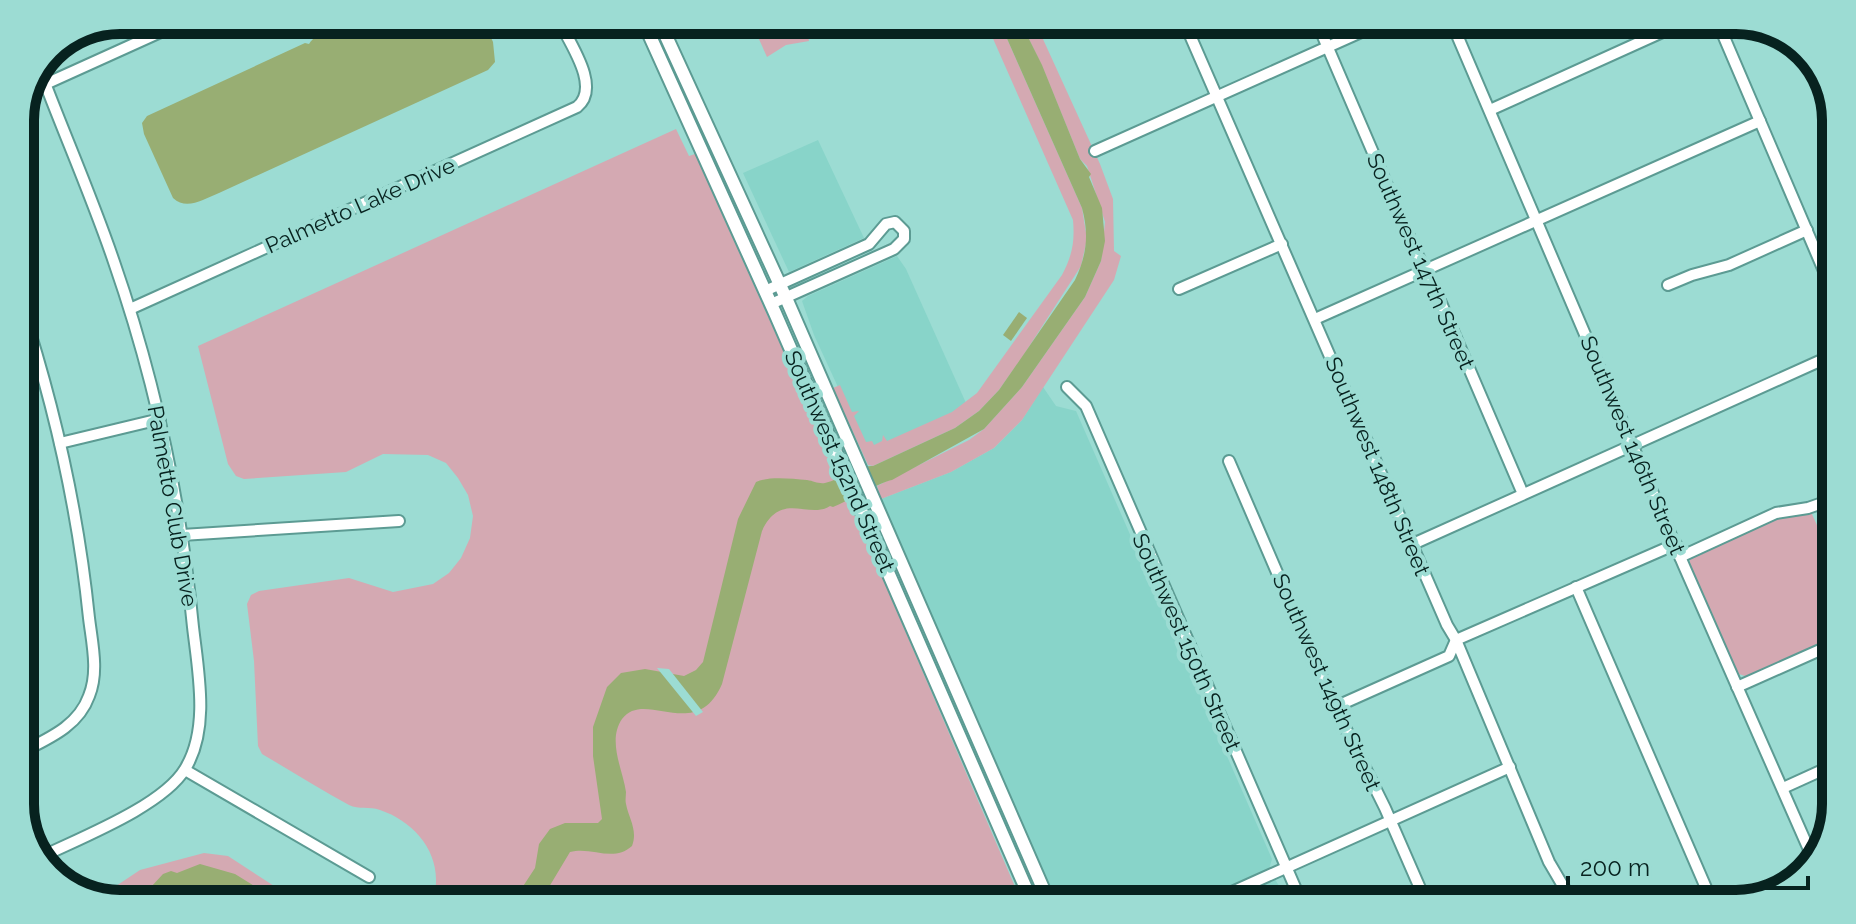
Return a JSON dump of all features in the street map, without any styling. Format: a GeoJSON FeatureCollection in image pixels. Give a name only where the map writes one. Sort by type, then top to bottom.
{"type":"FeatureCollection","features":[{"type":"Feature","properties":{"kind":"main road","name":"Southwest 152nd Street"},"geometry":{"type":"LineString","coordinates":[[649,34],[771,304],[1027,890]]}},
{"type":"Feature","properties":{"kind":"main road","name":"Southwest 152nd Street"},"geometry":{"type":"LineString","coordinates":[[665,34],[780,284],[1044,890]]}},
{"type":"Feature","properties":{"kind":"street"},"geometry":{"type":"LineString","coordinates":[[41,87],[156,34]]}},
{"type":"Feature","properties":{"kind":"street","name":"Palmetto Lake Drive"},"geometry":{"type":"LineString","coordinates":[[130,309],[577,107],[586,97],[588,89],[565,34]]}},
{"type":"Feature","properties":{"kind":"street","name":"Southwest 148th Street"},"geometry":{"type":"LineString","coordinates":[[1190,34],[1468,667],[1552,869],[1565,890]]}},
{"type":"Feature","properties":{"kind":"street","name":"Southwest 147th Street"},"geometry":{"type":"LineString","coordinates":[[1322,34],[1523,494]]}},
{"type":"Feature","properties":{"kind":"street"},"geometry":{"type":"LineString","coordinates":[[1095,151],[1357,34]]}},
{"type":"Feature","properties":{"kind":"street","name":"Southwest 146th Street"},"geometry":{"type":"LineString","coordinates":[[1457,34],[1680,557],[1809,850]]}},
{"type":"Feature","properties":{"kind":"street"},"geometry":{"type":"LineString","coordinates":[[1490,110],[1658,34]]}},
{"type":"Feature","properties":{"kind":"street"},"geometry":{"type":"LineString","coordinates":[[1723,34],[1822,266]]}},
{"type":"Feature","properties":{"kind":"street","name":"Palmetto Club Drive"},"geometry":{"type":"LineString","coordinates":[[44,81],[89,193],[130,309],[160,419],[182,535],[196,652],[199,719],[195,747],[185,770],[167,790],[49,853]]}},
{"type":"Feature","properties":{"kind":"street"},"geometry":{"type":"LineString","coordinates":[[1315,319],[1760,121]]}},
{"type":"Feature","properties":{"kind":"street"},"geometry":{"type":"LineString","coordinates":[[765,291],[869,244],[886,224],[895,222],[904,231],[904,239],[894,249],[771,304]]}},
{"type":"Feature","properties":{"kind":"street"},"geometry":{"type":"LineString","coordinates":[[1668,285],[1729,265],[1807,230]]}},
{"type":"Feature","properties":{"kind":"street"},"geometry":{"type":"LineString","coordinates":[[1179,289],[1282,244]]}},
{"type":"Feature","properties":{"kind":"street"},"geometry":{"type":"LineString","coordinates":[[34,351],[60,443],[85,582],[94,667],[89,699],[77,718],[62,731],[34,746]]}},
{"type":"Feature","properties":{"kind":"street"},"geometry":{"type":"LineString","coordinates":[[1413,544],[1822,360]]}},
{"type":"Feature","properties":{"kind":"street","name":"Southwest 150th Street"},"geometry":{"type":"LineString","coordinates":[[1067,387],[1086,406],[1296,890]]}},
{"type":"Feature","properties":{"kind":"street"},"geometry":{"type":"LineString","coordinates":[[60,443],[160,419]]}},
{"type":"Feature","properties":{"kind":"street","name":"Southwest 149th Street"},"geometry":{"type":"LineString","coordinates":[[1229,461],[1335,707],[1421,890]]}},
{"type":"Feature","properties":{"kind":"street"},"geometry":{"type":"LineString","coordinates":[[1680,557],[1776,513],[1822,503]]}},
{"type":"Feature","properties":{"kind":"street"},"geometry":{"type":"LineString","coordinates":[[182,535],[399,521]]}},
{"type":"Feature","properties":{"kind":"street"},"geometry":{"type":"LineString","coordinates":[[1335,707],[1449,656],[1456,640],[1676,544]]}},
{"type":"Feature","properties":{"kind":"street"},"geometry":{"type":"LineString","coordinates":[[1576,587],[1707,890]]}},
{"type":"Feature","properties":{"kind":"street"},"geometry":{"type":"LineString","coordinates":[[1737,687],[1822,649]]}},
{"type":"Feature","properties":{"kind":"street"},"geometry":{"type":"LineString","coordinates":[[1236,890],[1510,767]]}},
{"type":"Feature","properties":{"kind":"street"},"geometry":{"type":"LineString","coordinates":[[185,770],[369,877]]}},
{"type":"Feature","properties":{"kind":"street"},"geometry":{"type":"LineString","coordinates":[[1783,788],[1822,770]]}},
{"type":"Feature","properties":{"kind":"shaded area"},"geometry":{"type":"Polygon","coordinates":[[[320,34],[489,34],[495,62],[488,70],[201,201],[184,204],[173,198],[144,134],[142,123],[147,116],[320,34]]]}},
{"type":"Feature","properties":{"kind":"shaded area"},"geometry":{"type":"Polygon","coordinates":[[[771,34],[807,34],[809,41],[786,45],[767,57],[758,37],[771,34]]]}},
{"type":"Feature","properties":{"kind":"shaded area"},"geometry":{"type":"Polygon","coordinates":[[[991,34],[1005,34],[1082,208],[1087,239],[1081,266],[1023,356],[999,390],[979,411],[955,428],[873,466],[868,465],[833,388],[840,385],[852,412],[859,411],[854,416],[866,442],[872,441],[874,445],[882,441],[883,435],[887,441],[952,412],[977,393],[1062,275],[1073,242],[1073,220],[991,34]]]}},
{"type":"Feature","properties":{"kind":"shaded area"},"geometry":{"type":"Polygon","coordinates":[[[1005,34],[1026,34],[1080,159],[1091,174],[1089,177],[1102,208],[1105,241],[1101,261],[1085,297],[1022,387],[984,429],[892,480],[833,507],[786,509],[770,519],[762,531],[722,684],[711,701],[699,710],[685,713],[644,709],[632,711],[622,719],[618,728],[617,756],[634,830],[632,846],[610,854],[570,852],[547,890],[521,890],[535,868],[539,844],[550,829],[565,823],[598,823],[602,819],[593,756],[593,727],[607,687],[621,673],[645,669],[684,676],[703,662],[738,519],[756,482],[781,478],[825,483],[873,466],[955,428],[979,411],[999,390],[1075,280],[1086,244],[1082,208],[1005,34]]]}},
{"type":"Feature","properties":{"kind":"shaded area"},"geometry":{"type":"Polygon","coordinates":[[[1026,34],[1041,34],[1113,199],[1114,251],[1121,256],[1114,280],[1022,420],[994,448],[951,472],[881,499],[877,486],[969,440],[984,429],[1022,387],[1085,297],[1101,261],[1105,222],[1087,166],[1080,159],[1026,34]]]}},
{"type":"Feature","properties":{"kind":"shaded area"},"geometry":{"type":"Polygon","coordinates":[[[676,129],[689,156],[695,154],[812,414],[1016,889],[435,890],[435,867],[431,854],[416,832],[405,823],[380,810],[349,805],[262,754],[258,746],[254,661],[247,604],[251,595],[259,591],[349,578],[393,592],[433,584],[449,573],[461,558],[470,538],[473,516],[468,495],[446,463],[428,455],[383,454],[346,472],[244,479],[236,476],[228,464],[198,346],[676,129]]]}},
{"type":"Feature","properties":{"kind":"shaded area"},"geometry":{"type":"Polygon","coordinates":[[[818,140],[864,238],[789,272],[743,173],[818,140]]]}},
{"type":"Feature","properties":{"kind":"shaded area"},"geometry":{"type":"Polygon","coordinates":[[[897,256],[906,269],[966,403],[941,420],[867,450],[814,335],[802,301],[897,256]]]}},
{"type":"Feature","properties":{"kind":"shaded area"},"geometry":{"type":"Polygon","coordinates":[[[1019,312],[1027,318],[1011,341],[1003,335],[1019,312]]]}},
{"type":"Feature","properties":{"kind":"shaded area"},"geometry":{"type":"Polygon","coordinates":[[[1043,387],[1056,406],[1076,411],[1272,859],[1269,869],[1281,890],[1052,890],[881,499],[951,472],[994,448],[1022,420],[1043,387]]]}},
{"type":"Feature","properties":{"kind":"shaded area"},"geometry":{"type":"Polygon","coordinates":[[[1811,512],[1822,536],[1822,644],[1748,677],[1736,673],[1690,569],[1690,558],[1773,520],[1811,512]]]}},
{"type":"Feature","properties":{"kind":"shaded area"},"geometry":{"type":"Polygon","coordinates":[[[204,853],[228,856],[280,890],[111,889],[140,870],[204,853]]]}},
{"type":"Feature","properties":{"kind":"shaded area"},"geometry":{"type":"Polygon","coordinates":[[[200,864],[235,874],[261,890],[151,890],[163,874],[171,871],[177,873],[200,864]]]}},
{"type":"Feature","properties":{"kind":"pier"},"geometry":{"type":"Polygon","coordinates":[[[657,668],[669,669],[703,712],[696,716],[657,668]]]}}]}
